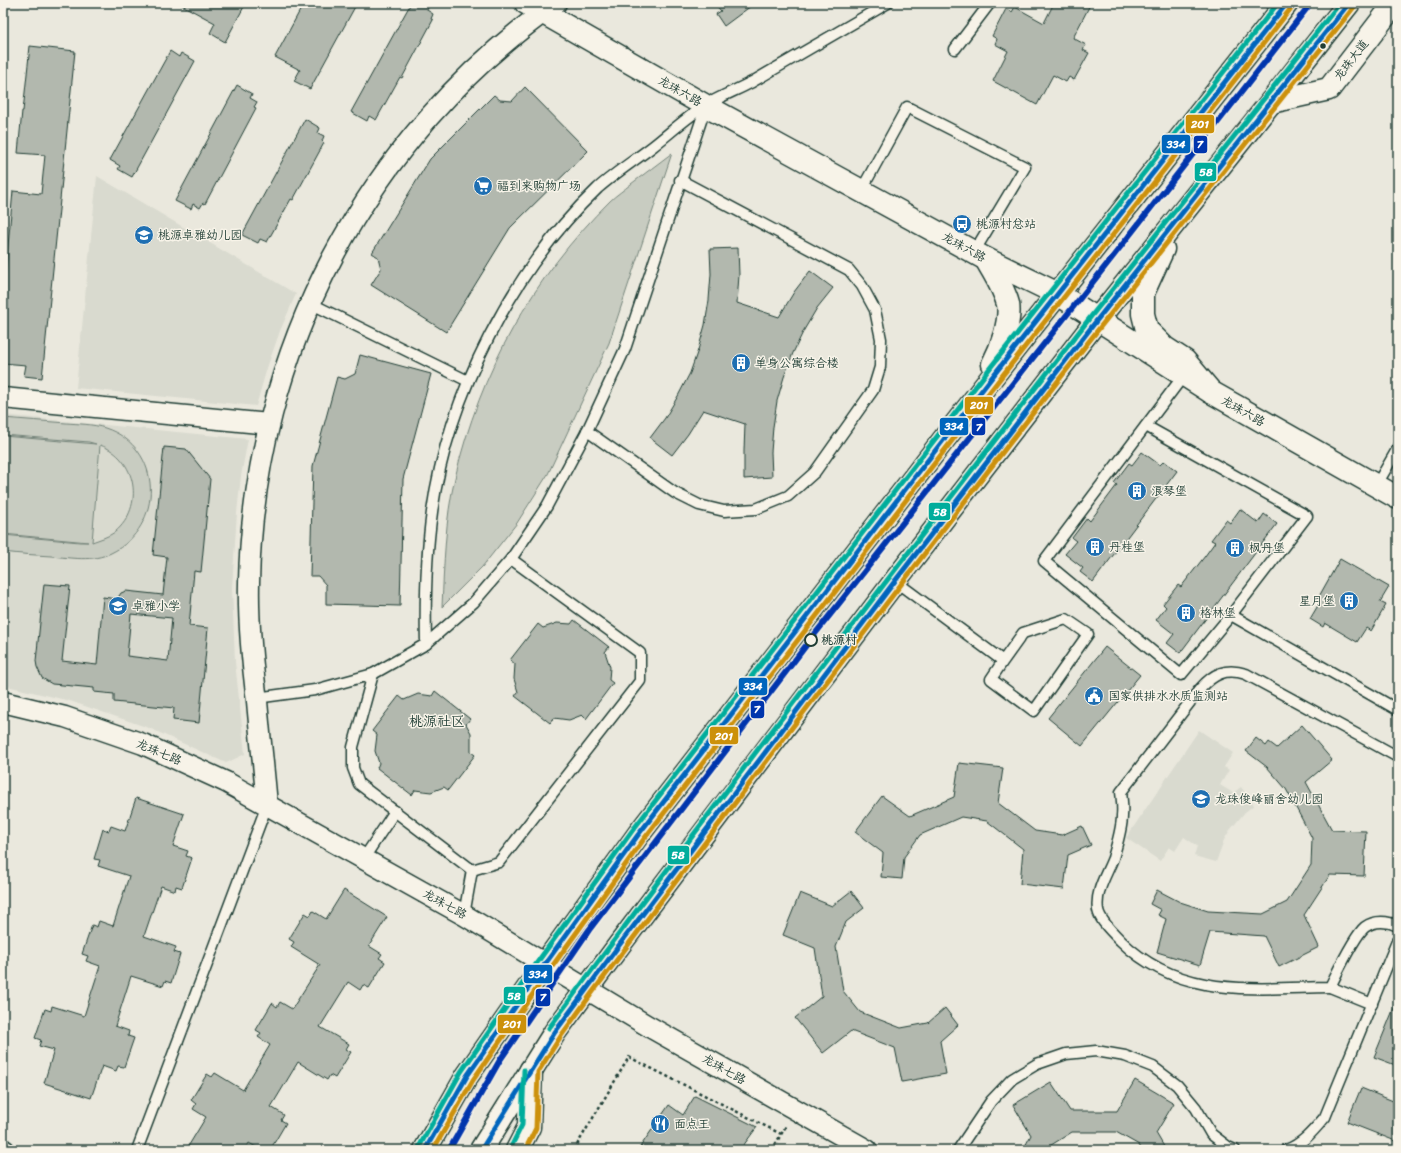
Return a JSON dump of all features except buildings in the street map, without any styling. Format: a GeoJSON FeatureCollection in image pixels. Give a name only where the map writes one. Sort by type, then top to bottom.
{"type":"FeatureCollection","features":[{"type":"Feature","properties":{"kind":"main road"},"geometry":{"type":"LineString","coordinates":[[425,1150],[467,1076],[638,835],[975,399],[1287,3]]}},
{"type":"Feature","properties":{"kind":"main road"},"geometry":{"type":"LineString","coordinates":[[481,1150],[555,1032],[586,989],[895,580],[1097,320],[1349,3]]}},
{"type":"Feature","properties":{"kind":"main road","name":"龙珠大道"},"geometry":{"type":"LineString","coordinates":[[1271,102],[1329,89],[1395,3]]}},
{"type":"Feature","properties":{"kind":"main road","name":"龙珠六路"},"geometry":{"type":"LineString","coordinates":[[541,6],[706,106],[980,256],[1058,294],[1211,392],[1398,498]]}},
{"type":"Feature","properties":{"kind":"main road"},"geometry":{"type":"LineString","coordinates":[[1175,222],[1143,293],[1143,314],[1147,330],[1165,348],[1185,361],[1211,392]]}},
{"type":"Feature","properties":{"kind":"main road"},"geometry":{"type":"LineString","coordinates":[[975,399],[995,360],[1007,325],[1008,305],[1001,286],[980,256]]}},
{"type":"Feature","properties":{"kind":"main road"},"geometry":{"type":"LineString","coordinates":[[517,1150],[529,1127],[532,1070]]}},
{"type":"Feature","properties":{"kind":"street"},"geometry":{"type":"LineString","coordinates":[[267,805],[249,622],[250,546],[259,471],[278,389],[292,346],[310,303],[333,255],[363,203],[407,142],[468,76],[513,36],[541,6]]}},
{"type":"Feature","properties":{"kind":"street"},"geometry":{"type":"LineString","coordinates":[[3,398],[269,424]]}},
{"type":"Feature","properties":{"kind":"street","name":"龙珠七路"},"geometry":{"type":"LineString","coordinates":[[3,702],[65,717],[143,744],[226,782],[464,915],[648,1026],[867,1150]]}},
{"type":"Feature","properties":{"kind":"lane"},"geometry":{"type":"LineString","coordinates":[[426,644],[425,584],[432,510],[443,459],[453,423],[468,381],[488,338],[511,297],[538,258],[567,222],[599,187],[706,106],[749,84],[888,3]]}},
{"type":"Feature","properties":{"kind":"lane"},"geometry":{"type":"LineString","coordinates":[[956,48],[990,3]]}},
{"type":"Feature","properties":{"kind":"lane"},"geometry":{"type":"LineString","coordinates":[[256,698],[315,690],[373,674],[426,644],[474,602],[511,559],[547,506],[587,431],[625,349],[680,180],[706,106]]}},
{"type":"Feature","properties":{"kind":"lane"},"geometry":{"type":"LineString","coordinates":[[861,191],[908,107],[1025,167],[980,256]]}},
{"type":"Feature","properties":{"kind":"lane"},"geometry":{"type":"LineString","coordinates":[[587,431],[675,493],[699,505],[724,511],[756,509],[788,496],[815,472],[873,390],[880,367],[881,339],[875,310],[862,286],[848,270],[680,180]]}},
{"type":"Feature","properties":{"kind":"lane"},"geometry":{"type":"LineString","coordinates":[[310,303],[468,381]]}},
{"type":"Feature","properties":{"kind":"lane"},"geometry":{"type":"LineString","coordinates":[[1146,426],[1307,516],[1231,615],[1181,675],[1044,561],[1184,375]]}},
{"type":"Feature","properties":{"kind":"lane"},"geometry":{"type":"LineString","coordinates":[[1376,486],[1398,448]]}},
{"type":"Feature","properties":{"kind":"lane"},"geometry":{"type":"LineString","coordinates":[[472,870],[499,862],[640,681],[640,653],[511,559]]}},
{"type":"Feature","properties":{"kind":"lane"},"geometry":{"type":"LineString","coordinates":[[895,580],[1003,661]]}},
{"type":"Feature","properties":{"kind":"lane"},"geometry":{"type":"LineString","coordinates":[[1231,615],[1398,710]]}},
{"type":"Feature","properties":{"kind":"lane"},"geometry":{"type":"LineString","coordinates":[[1066,619],[1088,634],[1034,711],[991,679],[1003,661],[1023,633],[1066,619]]}},
{"type":"Feature","properties":{"kind":"lane"},"geometry":{"type":"LineString","coordinates":[[1372,1004],[1330,987],[1243,989],[1212,986],[1183,979],[1155,967],[1130,950],[1108,929],[1098,910],[1099,891],[1114,857],[1123,818],[1121,792],[1207,681],[1216,674],[1236,671],[1246,674],[1398,757]]}},
{"type":"Feature","properties":{"kind":"lane"},"geometry":{"type":"LineString","coordinates":[[373,674],[353,747],[353,768],[359,784],[472,870]]}},
{"type":"Feature","properties":{"kind":"lane"},"geometry":{"type":"LineString","coordinates":[[137,1150],[267,805]]}},
{"type":"Feature","properties":{"kind":"lane"},"geometry":{"type":"LineString","coordinates":[[364,858],[395,811]]}},
{"type":"Feature","properties":{"kind":"lane"},"geometry":{"type":"LineString","coordinates":[[464,915],[472,870]]}},
{"type":"Feature","properties":{"kind":"lane"},"geometry":{"type":"LineString","coordinates":[[1330,987],[1357,938],[1365,927],[1377,922],[1391,922],[1398,926]]}},
{"type":"Feature","properties":{"kind":"lane"},"geometry":{"type":"LineString","coordinates":[[1286,1150],[1292,1148],[1310,1134],[1325,1117],[1398,939]]}},
{"type":"Feature","properties":{"kind":"lane"},"geometry":{"type":"LineString","coordinates":[[958,1150],[991,1101],[1012,1080],[1037,1064],[1066,1054],[1096,1051],[1125,1056],[1153,1067],[1177,1085],[1196,1108],[1211,1134],[1228,1147],[1235,1150]]}},
{"type":"Feature","properties":{"kind":"path"},"geometry":{"type":"LineString","coordinates":[[574,1150],[629,1057],[781,1134]]}},
{"type":"Feature","properties":{"kind":"path"},"geometry":{"type":"LineString","coordinates":[[772,1150],[796,1110]]}},
{"type":"Feature","properties":{"kind":"shaded area"},"geometry":{"type":"Polygon","coordinates":[[[672,153],[609,343],[548,474],[517,523],[482,567],[442,607],[447,526],[455,478],[479,401],[494,364],[533,295],[556,262],[582,231],[612,199],[672,153]]]}},
{"type":"Feature","properties":{"kind":"shaded area","name":"桃源卓雅幼儿园"},"geometry":{"type":"Polygon","coordinates":[[[97,176],[296,294],[280,331],[256,406],[76,388],[97,176]]]}},
{"type":"Feature","properties":{"kind":"shaded area","name":"卓雅小学"},"geometry":{"type":"Polygon","coordinates":[[[3,415],[248,439],[241,476],[237,513],[232,588],[235,662],[245,754],[226,763],[149,728],[70,701],[3,685],[3,415]]]}},
{"type":"Feature","properties":{"kind":"shaded area"},"geometry":{"type":"Polygon","coordinates":[[[3,418],[86,424],[105,428],[124,438],[138,452],[147,469],[150,488],[148,507],[141,525],[129,541],[111,553],[97,558],[74,558],[3,552],[3,535],[88,542],[3,534],[3,436],[96,444],[89,442],[3,435],[3,418]],[[100,445],[92,542],[107,537],[115,532],[124,522],[131,510],[133,484],[129,472],[122,461],[112,451],[100,445]]]}},
{"type":"Feature","properties":{"kind":"shaded area","name":"龙珠俊峰丽舍幼儿园"},"geometry":{"type":"Polygon","coordinates":[[[1199,730],[1233,753],[1224,767],[1229,770],[1220,785],[1233,793],[1241,787],[1254,805],[1245,812],[1230,830],[1224,840],[1216,862],[1194,856],[1197,846],[1184,837],[1175,851],[1169,847],[1160,861],[1126,838],[1199,730]]]}},
{"type":"Feature","properties":{"kind":"transit line","name":"58"},"geometry":{"type":"LineString","coordinates":[[419,1147],[461,1072],[632,831],[990,368],[1278,3]]}},
{"type":"Feature","properties":{"kind":"transit line","name":"334"},"geometry":{"type":"LineString","coordinates":[[425,1150],[467,1076],[638,835],[996,372],[1287,3]]}},
{"type":"Feature","properties":{"kind":"transit line","name":"7"},"geometry":{"type":"LineString","coordinates":[[449,1150],[500,1060],[589,930],[811,639],[1311,3]]}},
{"type":"Feature","properties":{"kind":"transit line","name":"58"},"geometry":{"type":"LineString","coordinates":[[549,1028],[750,760],[953,495],[1120,279],[1340,3]]}},
{"type":"Feature","properties":{"kind":"transit line","name":"334"},"geometry":{"type":"LineString","coordinates":[[481,1150],[555,1032],[620,944],[895,581],[1097,320],[1349,3]]}},
{"type":"Feature","properties":{"kind":"transit line","name":"201"},"geometry":{"type":"LineString","coordinates":[[433,1150],[473,1080],[644,839],[1002,376],[1292,7]]}},
{"type":"Feature","properties":{"kind":"transit line","name":"201"},"geometry":{"type":"LineString","coordinates":[[525,1150],[536,1128],[538,1072],[561,1036],[592,993],[781,742],[1036,409],[1354,7]]}},
{"type":"Feature","properties":{"kind":"transit line","name":"58"},"geometry":{"type":"LineString","coordinates":[[511,1147],[522,1125],[524,1070]]}},
{"type":"Feature","properties":{"kind":"place","name":"福到来购物广场"},"geometry":{"type":"Point","coordinates":[483,186]}},
{"type":"Feature","properties":{"kind":"place","name":"桃源村总站"},"geometry":{"type":"Point","coordinates":[962,224]}},
{"type":"Feature","properties":{"kind":"place","name":"桃源卓雅幼儿园"},"geometry":{"type":"Point","coordinates":[144,235]}},
{"type":"Feature","properties":{"kind":"place","name":"单身公寓综合楼"},"geometry":{"type":"Point","coordinates":[741,363]}},
{"type":"Feature","properties":{"kind":"place","name":"浪琴堡"},"geometry":{"type":"Point","coordinates":[1137,491]}},
{"type":"Feature","properties":{"kind":"place","name":"丹桂堡"},"geometry":{"type":"Point","coordinates":[1095,547]}},
{"type":"Feature","properties":{"kind":"place","name":"枫丹堡"},"geometry":{"type":"Point","coordinates":[1235,548]}},
{"type":"Feature","properties":{"kind":"place","name":"星月堡"},"geometry":{"type":"Point","coordinates":[1349,601]}},
{"type":"Feature","properties":{"kind":"place","name":"卓雅小学"},"geometry":{"type":"Point","coordinates":[118,606]}},
{"type":"Feature","properties":{"kind":"place","name":"格林堡"},"geometry":{"type":"Point","coordinates":[1186,613]}},
{"type":"Feature","properties":{"kind":"place","name":"桃源村"},"geometry":{"type":"Point","coordinates":[811,640]}},
{"type":"Feature","properties":{"kind":"place","name":"国家供排水水质监测站"},"geometry":{"type":"Point","coordinates":[1094,696]}},
{"type":"Feature","properties":{"kind":"place","name":"龙珠俊峰丽舍幼儿园"},"geometry":{"type":"Point","coordinates":[1201,799]}},
{"type":"Feature","properties":{"kind":"place","name":"面点王"},"geometry":{"type":"Point","coordinates":[660,1124]}},
{"type":"Feature","properties":{"kind":"district","name":"桃源社区"},"geometry":{"type":"Point","coordinates":[437,721]}}]}
